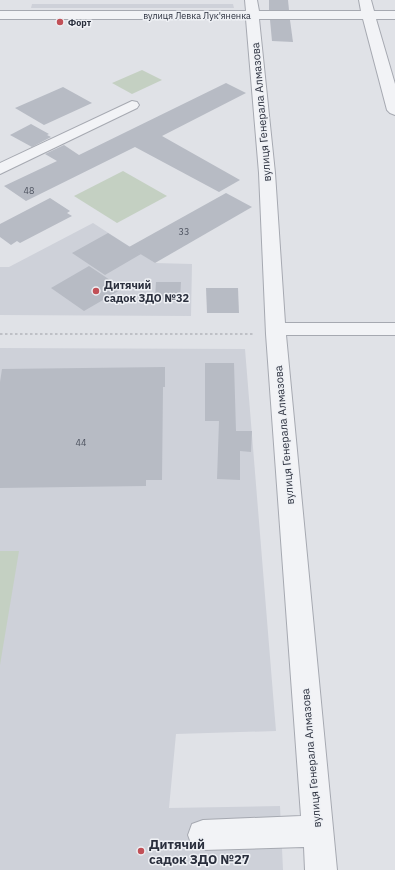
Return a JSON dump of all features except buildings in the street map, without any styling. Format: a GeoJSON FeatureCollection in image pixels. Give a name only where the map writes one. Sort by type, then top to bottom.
{"type":"FeatureCollection","features":[{"type":"Feature","properties":{"kind":"street"},"geometry":{"type":"LineString","coordinates":[[1,18],[8,0]]}},
{"type":"Feature","properties":{"kind":"street"},"geometry":{"type":"LineString","coordinates":[[365,0],[395,110]]}},
{"type":"Feature","properties":{"kind":"street","name":"вулиця Левка Лук'яненка"},"geometry":{"type":"LineString","coordinates":[[1,18],[252,8],[395,16]]}},
{"type":"Feature","properties":{"kind":"street","name":"вулиця Генерала Алмазова"},"geometry":{"type":"LineString","coordinates":[[252,8],[267,173],[276,332],[321,870]]}},
{"type":"Feature","properties":{"kind":"street"},"geometry":{"type":"LineString","coordinates":[[0,169],[132,105]]}},
{"type":"Feature","properties":{"kind":"street"},"geometry":{"type":"LineString","coordinates":[[276,332],[395,329]]}},
{"type":"Feature","properties":{"kind":"street"},"geometry":{"type":"LineString","coordinates":[[203,835],[317,831]]}},
{"type":"Feature","properties":{"kind":"path"},"geometry":{"type":"LineString","coordinates":[[0,334],[276,332]]}},
{"type":"Feature","properties":{"kind":"shaded area"},"geometry":{"type":"Polygon","coordinates":[[[32,4],[233,4],[234,8],[31,8],[32,4]]]}},
{"type":"Feature","properties":{"kind":"shaded area","name":"Дитячий садок ЗДО №32"},"geometry":{"type":"Polygon","coordinates":[[[93,223],[155,263],[192,264],[191,316],[0,315],[0,267],[9,267],[93,223]]]}},
{"type":"Feature","properties":{"kind":"shaded area"},"geometry":{"type":"Polygon","coordinates":[[[0,348],[245,349],[276,731],[176,734],[169,808],[280,806],[283,870],[0,870],[0,348]]]}},
{"type":"Feature","properties":{"kind":"green space"},"geometry":{"type":"Polygon","coordinates":[[[142,70],[162,80],[132,94],[112,83],[142,70]]]}},
{"type":"Feature","properties":{"kind":"green space"},"geometry":{"type":"Polygon","coordinates":[[[123,171],[167,196],[117,223],[74,196],[123,171]]]}},
{"type":"Feature","properties":{"kind":"green space"},"geometry":{"type":"Polygon","coordinates":[[[0,551],[19,551],[0,665],[0,551]]]}},
{"type":"Feature","properties":{"kind":"place","name":"Форт"},"geometry":{"type":"Point","coordinates":[60,22]}},
{"type":"Feature","properties":{"kind":"place","name":"Дитячий садок ЗДО №32"},"geometry":{"type":"Point","coordinates":[96,291]}},
{"type":"Feature","properties":{"kind":"place","name":"Дитячий садок ЗДО №27"},"geometry":{"type":"Point","coordinates":[141,851]}}]}
